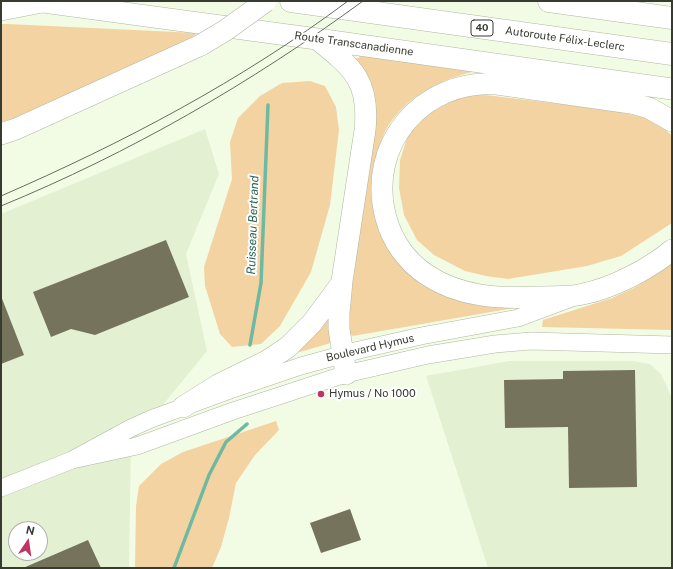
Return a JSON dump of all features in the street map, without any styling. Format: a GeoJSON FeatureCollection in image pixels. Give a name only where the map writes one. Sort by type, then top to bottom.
{"type":"FeatureCollection","features":[{"type":"Feature","properties":{"kind":"highway","name":"Autoroute Félix-Leclerc"},"geometry":{"type":"LineString","coordinates":[[291,1],[672,54]]}},
{"type":"Feature","properties":{"kind":"highway"},"geometry":{"type":"LineString","coordinates":[[549,1],[672,18]]}},
{"type":"Feature","properties":{"kind":"main road","name":"Route Transcanadienne"},"geometry":{"type":"LineString","coordinates":[[1,10],[39,1],[672,89]]}},
{"type":"Feature","properties":{"kind":"main road"},"geometry":{"type":"LineString","coordinates":[[1,134],[16,129],[202,45],[266,1]]}},
{"type":"Feature","properties":{"kind":"main road"},"geometry":{"type":"LineString","coordinates":[[317,39],[342,59],[354,71],[363,91],[365,102],[365,130],[342,281],[339,322],[345,364]]}},
{"type":"Feature","properties":{"kind":"main road"},"geometry":{"type":"LineString","coordinates":[[583,295],[520,298],[464,292],[450,287],[421,271],[409,259],[395,240],[384,207],[382,192],[383,173],[385,161],[393,140],[410,117],[429,101],[454,88],[476,84],[507,85],[632,103],[649,108],[672,121]]}},
{"type":"Feature","properties":{"kind":"main road","name":"Boulevard Hymus"},"geometry":{"type":"LineString","coordinates":[[583,295],[631,276],[654,263],[672,250]]}},
{"type":"Feature","properties":{"kind":"main road"},"geometry":{"type":"LineString","coordinates":[[183,407],[218,385],[267,361],[288,347],[312,323],[342,281]]}},
{"type":"Feature","properties":{"kind":"street","name":"Boulevard Hymus"},"geometry":{"type":"LineString","coordinates":[[72,460],[137,446],[233,411],[345,364],[421,336],[518,318],[583,295]]}},
{"type":"Feature","properties":{"kind":"street","name":"Boulevard Hymus"},"geometry":{"type":"LineString","coordinates":[[1,488],[72,460],[131,428],[183,407],[308,364],[345,364],[428,355],[476,346],[518,341],[546,340],[672,345]]}},
{"type":"Feature","properties":{"kind":"shaded area"},"geometry":{"type":"Polygon","coordinates":[[[1,24],[197,33],[187,42],[19,117],[1,122],[1,24]]]}},
{"type":"Feature","properties":{"kind":"shaded area"},"geometry":{"type":"Polygon","coordinates":[[[360,51],[482,70],[455,77],[429,88],[407,104],[397,114],[386,130],[375,166],[372,192],[373,205],[374,212],[392,254],[514,308],[353,336],[349,334],[347,322],[372,123],[352,58],[359,58],[360,51]]]}},
{"type":"Feature","properties":{"kind":"shaded area"},"geometry":{"type":"Polygon","coordinates":[[[310,81],[325,86],[336,107],[339,130],[330,205],[311,272],[280,326],[261,344],[232,347],[220,334],[205,286],[204,267],[232,179],[230,142],[238,118],[260,96],[282,83],[310,81]]]}},
{"type":"Feature","properties":{"kind":"shaded area"},"geometry":{"type":"Polygon","coordinates":[[[477,94],[611,110],[650,119],[665,129],[672,136],[672,223],[621,256],[587,266],[508,279],[465,271],[434,255],[417,240],[404,215],[399,188],[400,160],[408,135],[424,116],[460,97],[477,94]]]}},
{"type":"Feature","properties":{"kind":"shaded area"},"geometry":{"type":"Polygon","coordinates":[[[205,129],[219,174],[186,254],[207,351],[131,444],[129,568],[1,568],[1,214],[205,129]]]}},
{"type":"Feature","properties":{"kind":"shaded area"},"geometry":{"type":"Polygon","coordinates":[[[672,264],[672,330],[542,327],[543,320],[612,298],[634,288],[672,264]]]}},
{"type":"Feature","properties":{"kind":"shaded area"},"geometry":{"type":"Polygon","coordinates":[[[327,311],[331,343],[279,358],[327,311]]]}},
{"type":"Feature","properties":{"kind":"shaded area"},"geometry":{"type":"Polygon","coordinates":[[[509,361],[633,361],[650,364],[661,374],[672,398],[672,568],[488,568],[426,376],[509,361]]]}},
{"type":"Feature","properties":{"kind":"shaded area"},"geometry":{"type":"Polygon","coordinates":[[[276,421],[279,430],[255,455],[236,483],[221,547],[212,568],[135,568],[136,506],[139,486],[161,464],[183,452],[276,421]]]}},
{"type":"Feature","properties":{"kind":"building"},"geometry":{"type":"Polygon","coordinates":[[[166,240],[189,297],[95,335],[71,329],[51,337],[33,292],[166,240]]]}},
{"type":"Feature","properties":{"kind":"building"},"geometry":{"type":"Polygon","coordinates":[[[1,296],[24,355],[1,364],[1,296]]]}},
{"type":"Feature","properties":{"kind":"building"},"geometry":{"type":"Polygon","coordinates":[[[635,370],[637,487],[569,488],[568,427],[505,428],[504,380],[563,379],[563,371],[635,370]]]}},
{"type":"Feature","properties":{"kind":"building"},"geometry":{"type":"Polygon","coordinates":[[[350,509],[361,540],[321,553],[310,523],[350,509]]]}},
{"type":"Feature","properties":{"kind":"building"},"geometry":{"type":"Polygon","coordinates":[[[88,540],[101,568],[23,568],[39,561],[48,561],[48,557],[88,540]]]}},
{"type":"Feature","properties":{"kind":"waterway","name":"Ruisseau Bertrand"},"geometry":{"type":"LineString","coordinates":[[250,345],[261,283],[268,105]]}},
{"type":"Feature","properties":{"kind":"waterway","name":"Ruisseau Bertrand"},"geometry":{"type":"LineString","coordinates":[[174,568],[209,475],[226,442],[247,424]]}},
{"type":"Feature","properties":{"kind":"tram line"},"geometry":{"type":"LineString","coordinates":[[1,196],[47,176],[180,109],[266,58],[348,1]]}},
{"type":"Feature","properties":{"kind":"tram line"},"geometry":{"type":"LineString","coordinates":[[1,206],[96,163],[188,114],[277,60],[363,1]]}},
{"type":"Feature","properties":{"kind":"place","name":"Hymus / No 1000"},"geometry":{"type":"Point","coordinates":[321,394]}}]}
